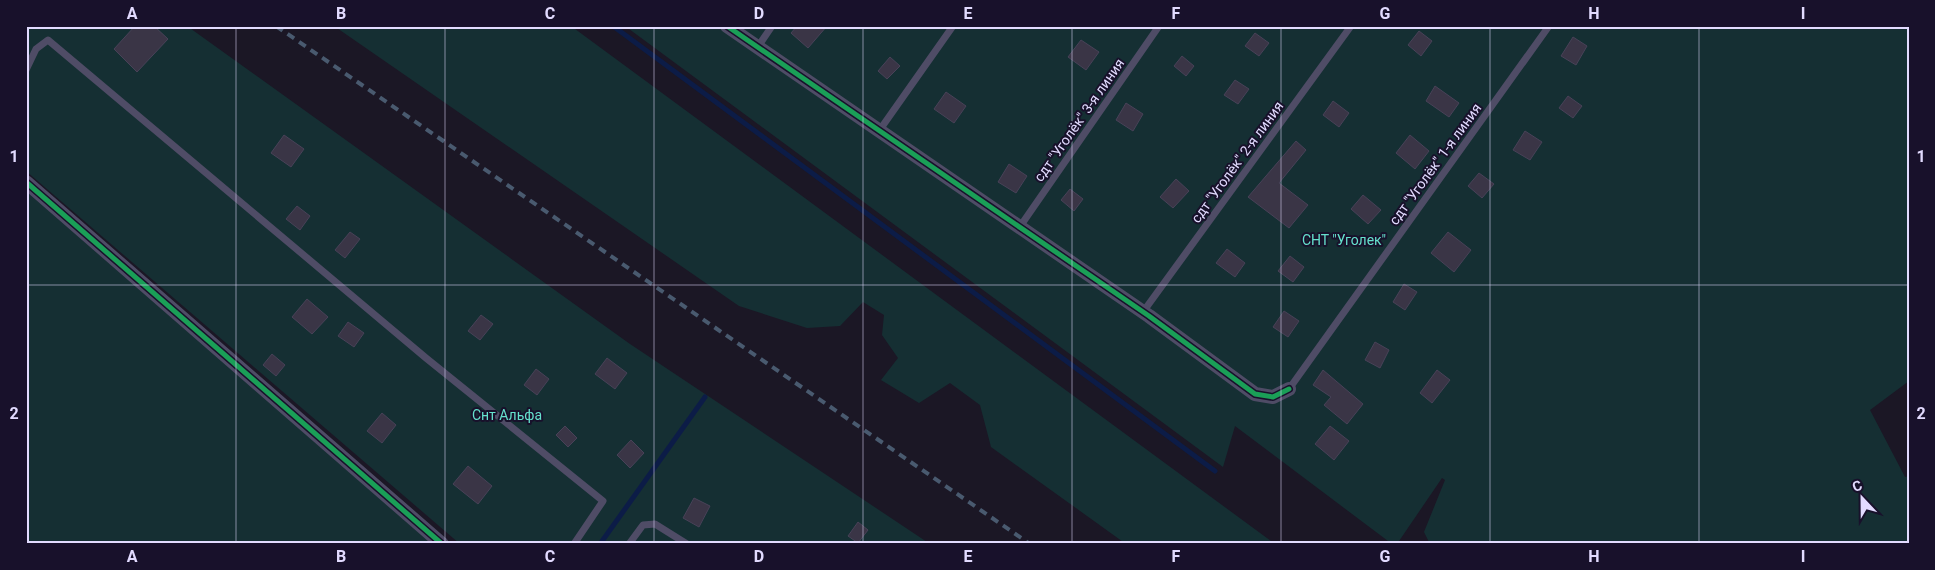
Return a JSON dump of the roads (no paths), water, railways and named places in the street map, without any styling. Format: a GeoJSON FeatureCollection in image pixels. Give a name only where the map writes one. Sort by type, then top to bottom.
{"type":"FeatureCollection","features":[{"type":"Feature","properties":{"kind":"street"},"geometry":{"type":"LineString","coordinates":[[727,26],[878,132],[1143,312],[1256,394],[1273,397],[1289,389]]}},
{"type":"Feature","properties":{"kind":"street"},"geometry":{"type":"LineString","coordinates":[[26,182],[442,544]]}},
{"type":"Feature","properties":{"kind":"lane"},"geometry":{"type":"LineString","coordinates":[[757,48],[772,26]]}},
{"type":"Feature","properties":{"kind":"lane"},"geometry":{"type":"LineString","coordinates":[[878,132],[953,26]]}},
{"type":"Feature","properties":{"kind":"lane","name":"сдт \"Уголёк\" 3-я линия"},"geometry":{"type":"LineString","coordinates":[[1019,228],[1159,26]]}},
{"type":"Feature","properties":{"kind":"lane","name":"сдт \"Уголёк\" 2-я линия"},"geometry":{"type":"LineString","coordinates":[[1143,312],[1351,26]]}},
{"type":"Feature","properties":{"kind":"lane","name":"сдт \"Уголёк\" 1-я линия"},"geometry":{"type":"LineString","coordinates":[[1289,389],[1549,26]]}},
{"type":"Feature","properties":{"kind":"lane"},"geometry":{"type":"LineString","coordinates":[[26,70],[36,49],[48,40],[426,358],[602,501],[574,544]]}},
{"type":"Feature","properties":{"kind":"lane"},"geometry":{"type":"LineString","coordinates":[[629,544],[644,525],[655,524],[687,544]]}},
{"type":"Feature","properties":{"kind":"waterway"},"geometry":{"type":"LineString","coordinates":[[613,26],[1215,471]]}},
{"type":"Feature","properties":{"kind":"waterway"},"geometry":{"type":"LineString","coordinates":[[600,544],[705,397]]}},
{"type":"Feature","properties":{"kind":"railway"},"geometry":{"type":"LineString","coordinates":[[276,26],[1030,544]]}},
{"type":"Feature","properties":{"kind":"park label","name":"СНТ \"Уголек\""},"geometry":{"type":"Point","coordinates":[1344,240]}},
{"type":"Feature","properties":{"kind":"park label","name":"Снт Альфа"},"geometry":{"type":"Point","coordinates":[507,415]}}]}
